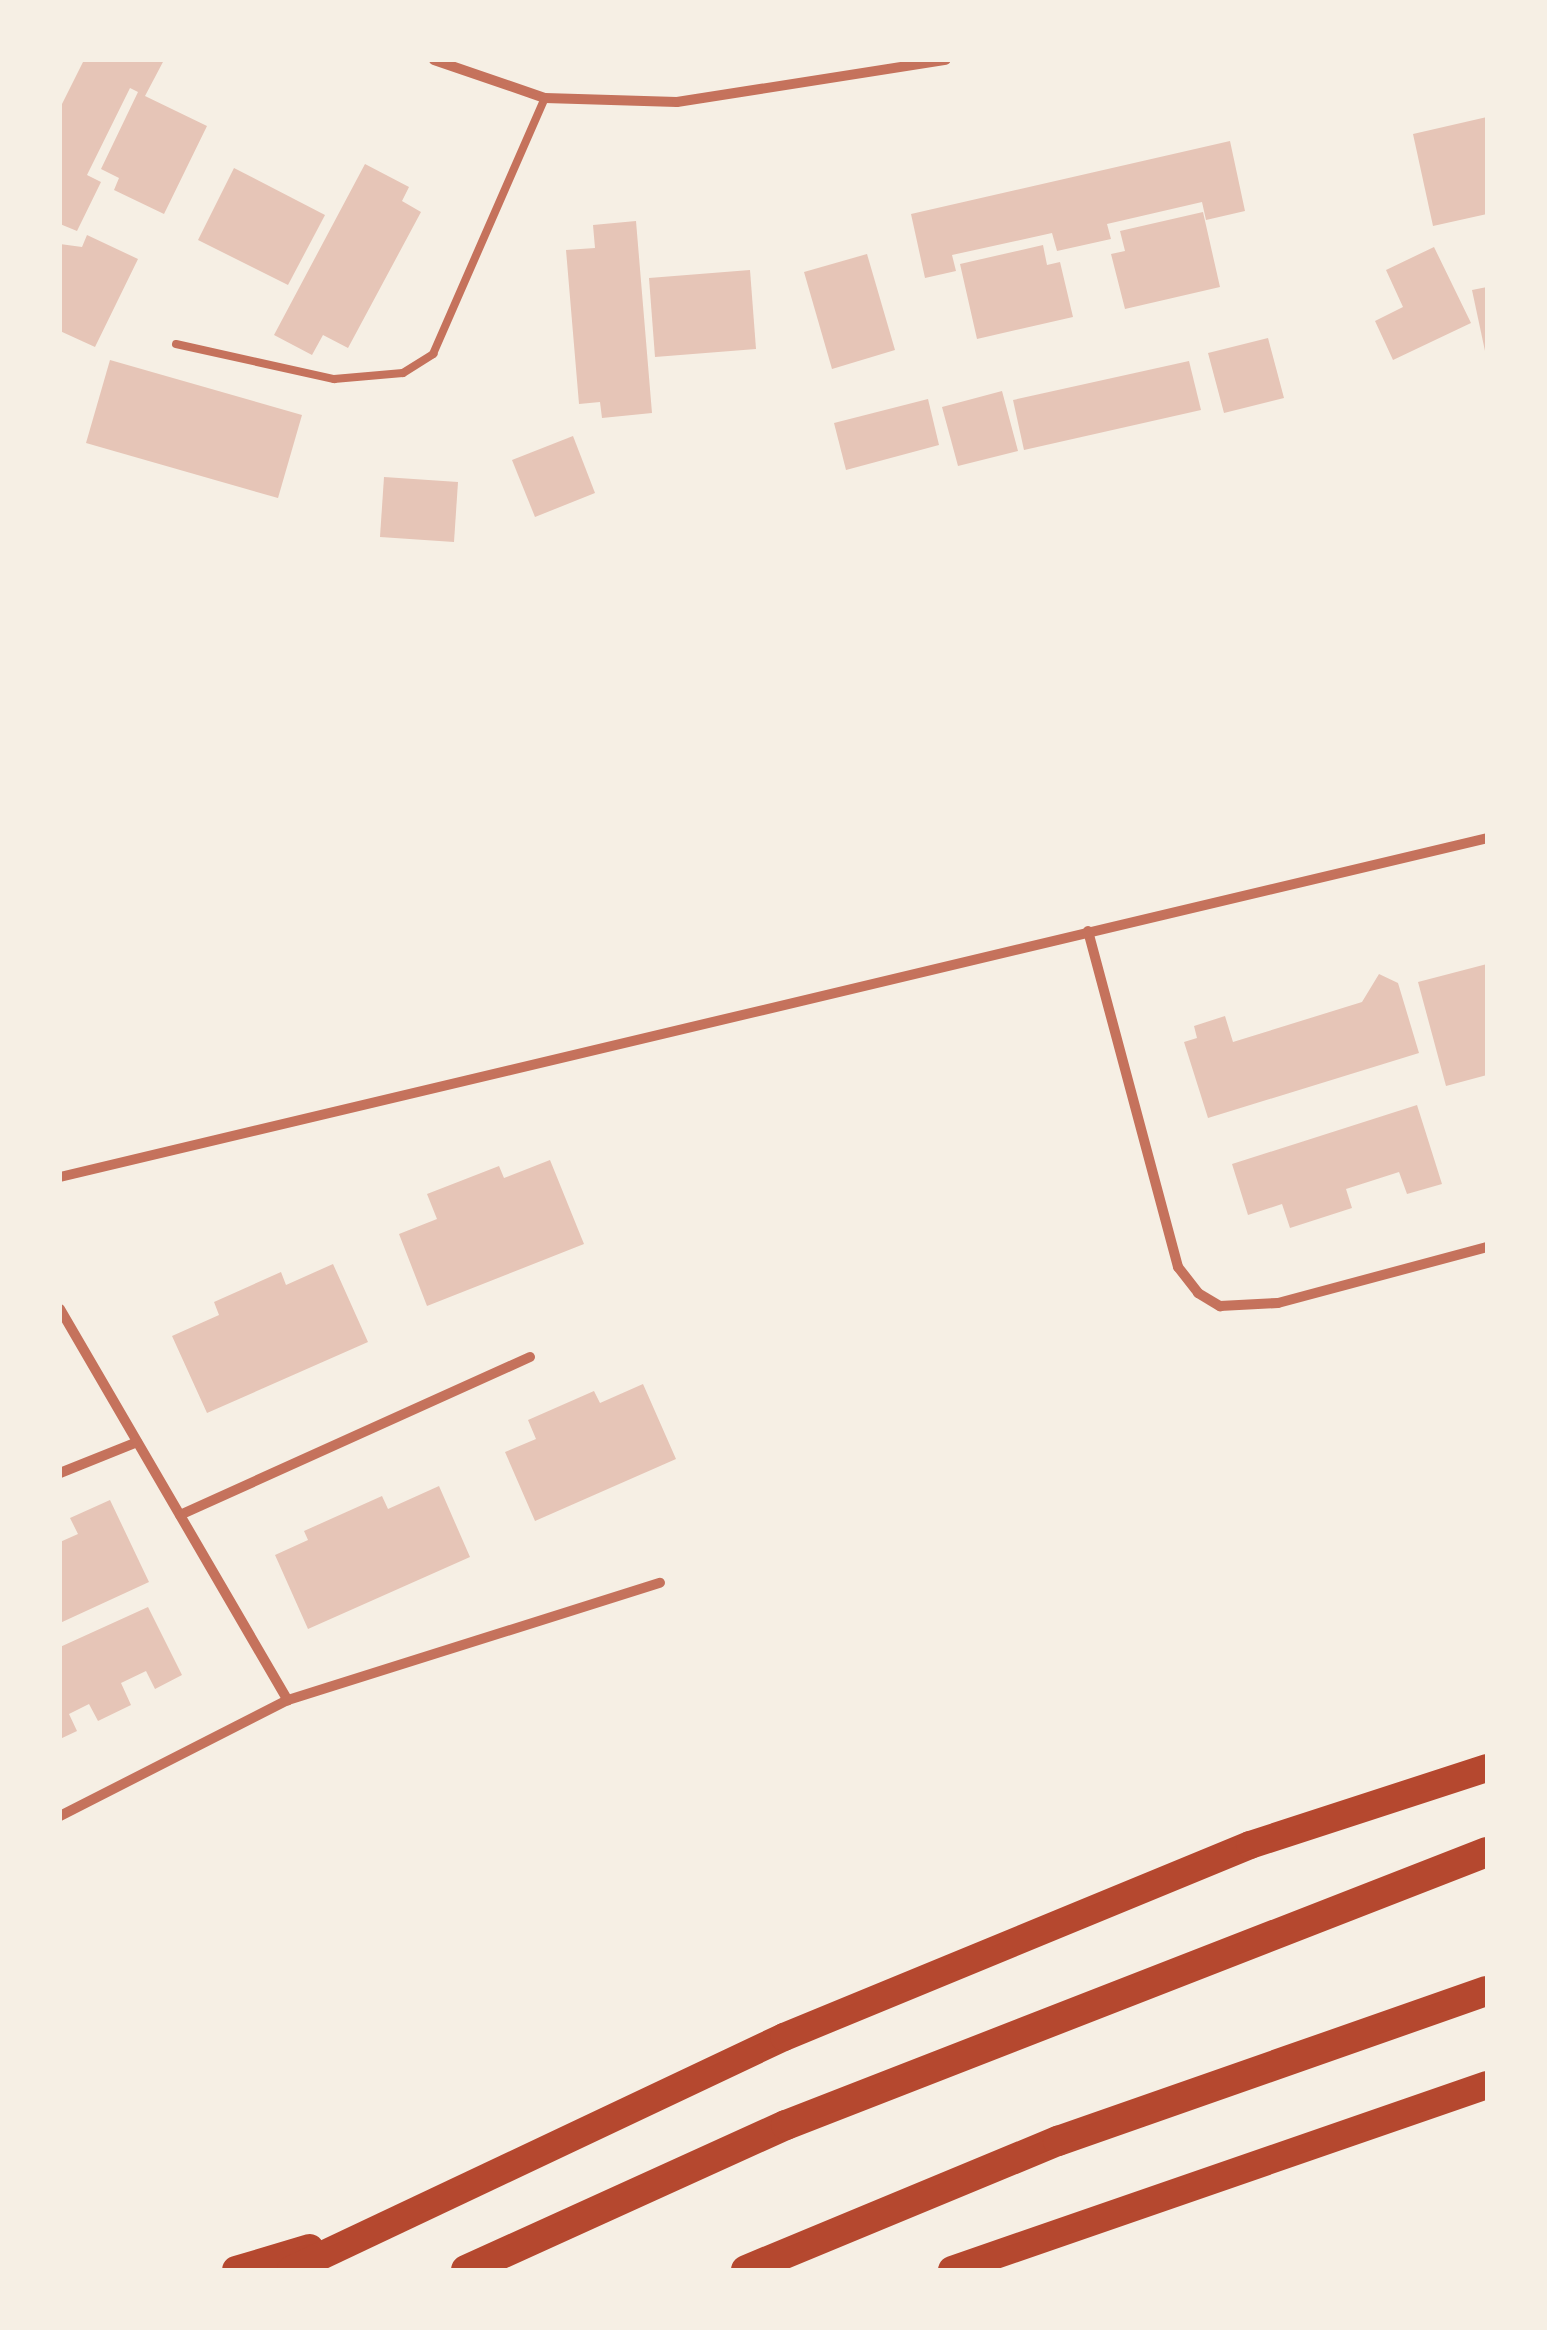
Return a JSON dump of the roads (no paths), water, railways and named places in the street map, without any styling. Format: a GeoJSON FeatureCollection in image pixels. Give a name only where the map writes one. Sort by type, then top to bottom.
{"type":"FeatureCollection","features":[{"type":"Feature","properties":{"kind":"highway"},"geometry":{"type":"LineString","coordinates":[[291,2270],[802,2030],[1250,1845],[1487,1768]]}},
{"type":"Feature","properties":{"kind":"highway"},"geometry":{"type":"LineString","coordinates":[[466,2270],[823,2110],[1487,1852]]}},
{"type":"Feature","properties":{"kind":"highway"},"geometry":{"type":"LineString","coordinates":[[746,2270],[1110,2122],[1487,1991]]}},
{"type":"Feature","properties":{"kind":"highway"},"geometry":{"type":"LineString","coordinates":[[952,2270],[1487,2085]]}},
{"type":"Feature","properties":{"kind":"highway"},"geometry":{"type":"LineString","coordinates":[[236,2270],[368,2231]]}},
{"type":"Feature","properties":{"kind":"street"},"geometry":{"type":"LineString","coordinates":[[434,60],[545,98],[677,102],[946,60]]}},
{"type":"Feature","properties":{"kind":"street"},"geometry":{"type":"LineString","coordinates":[[60,1177],[1487,838]]}},
{"type":"Feature","properties":{"kind":"street"},"geometry":{"type":"LineString","coordinates":[[1088,931],[1178,1267],[1198,1293],[1220,1306],[1278,1303],[1487,1246]]}},
{"type":"Feature","properties":{"kind":"street"},"geometry":{"type":"LineString","coordinates":[[60,1309],[288,1700]]}},
{"type":"Feature","properties":{"kind":"street"},"geometry":{"type":"LineString","coordinates":[[180,1515],[530,1357]]}},
{"type":"Feature","properties":{"kind":"street"},"geometry":{"type":"LineString","coordinates":[[60,1473],[137,1442]]}},
{"type":"Feature","properties":{"kind":"street"},"geometry":{"type":"LineString","coordinates":[[60,1816],[288,1700],[660,1583]]}},
{"type":"Feature","properties":{"kind":"lane"},"geometry":{"type":"LineString","coordinates":[[176,344],[334,379],[404,373],[432,354],[545,98]]}}]}
